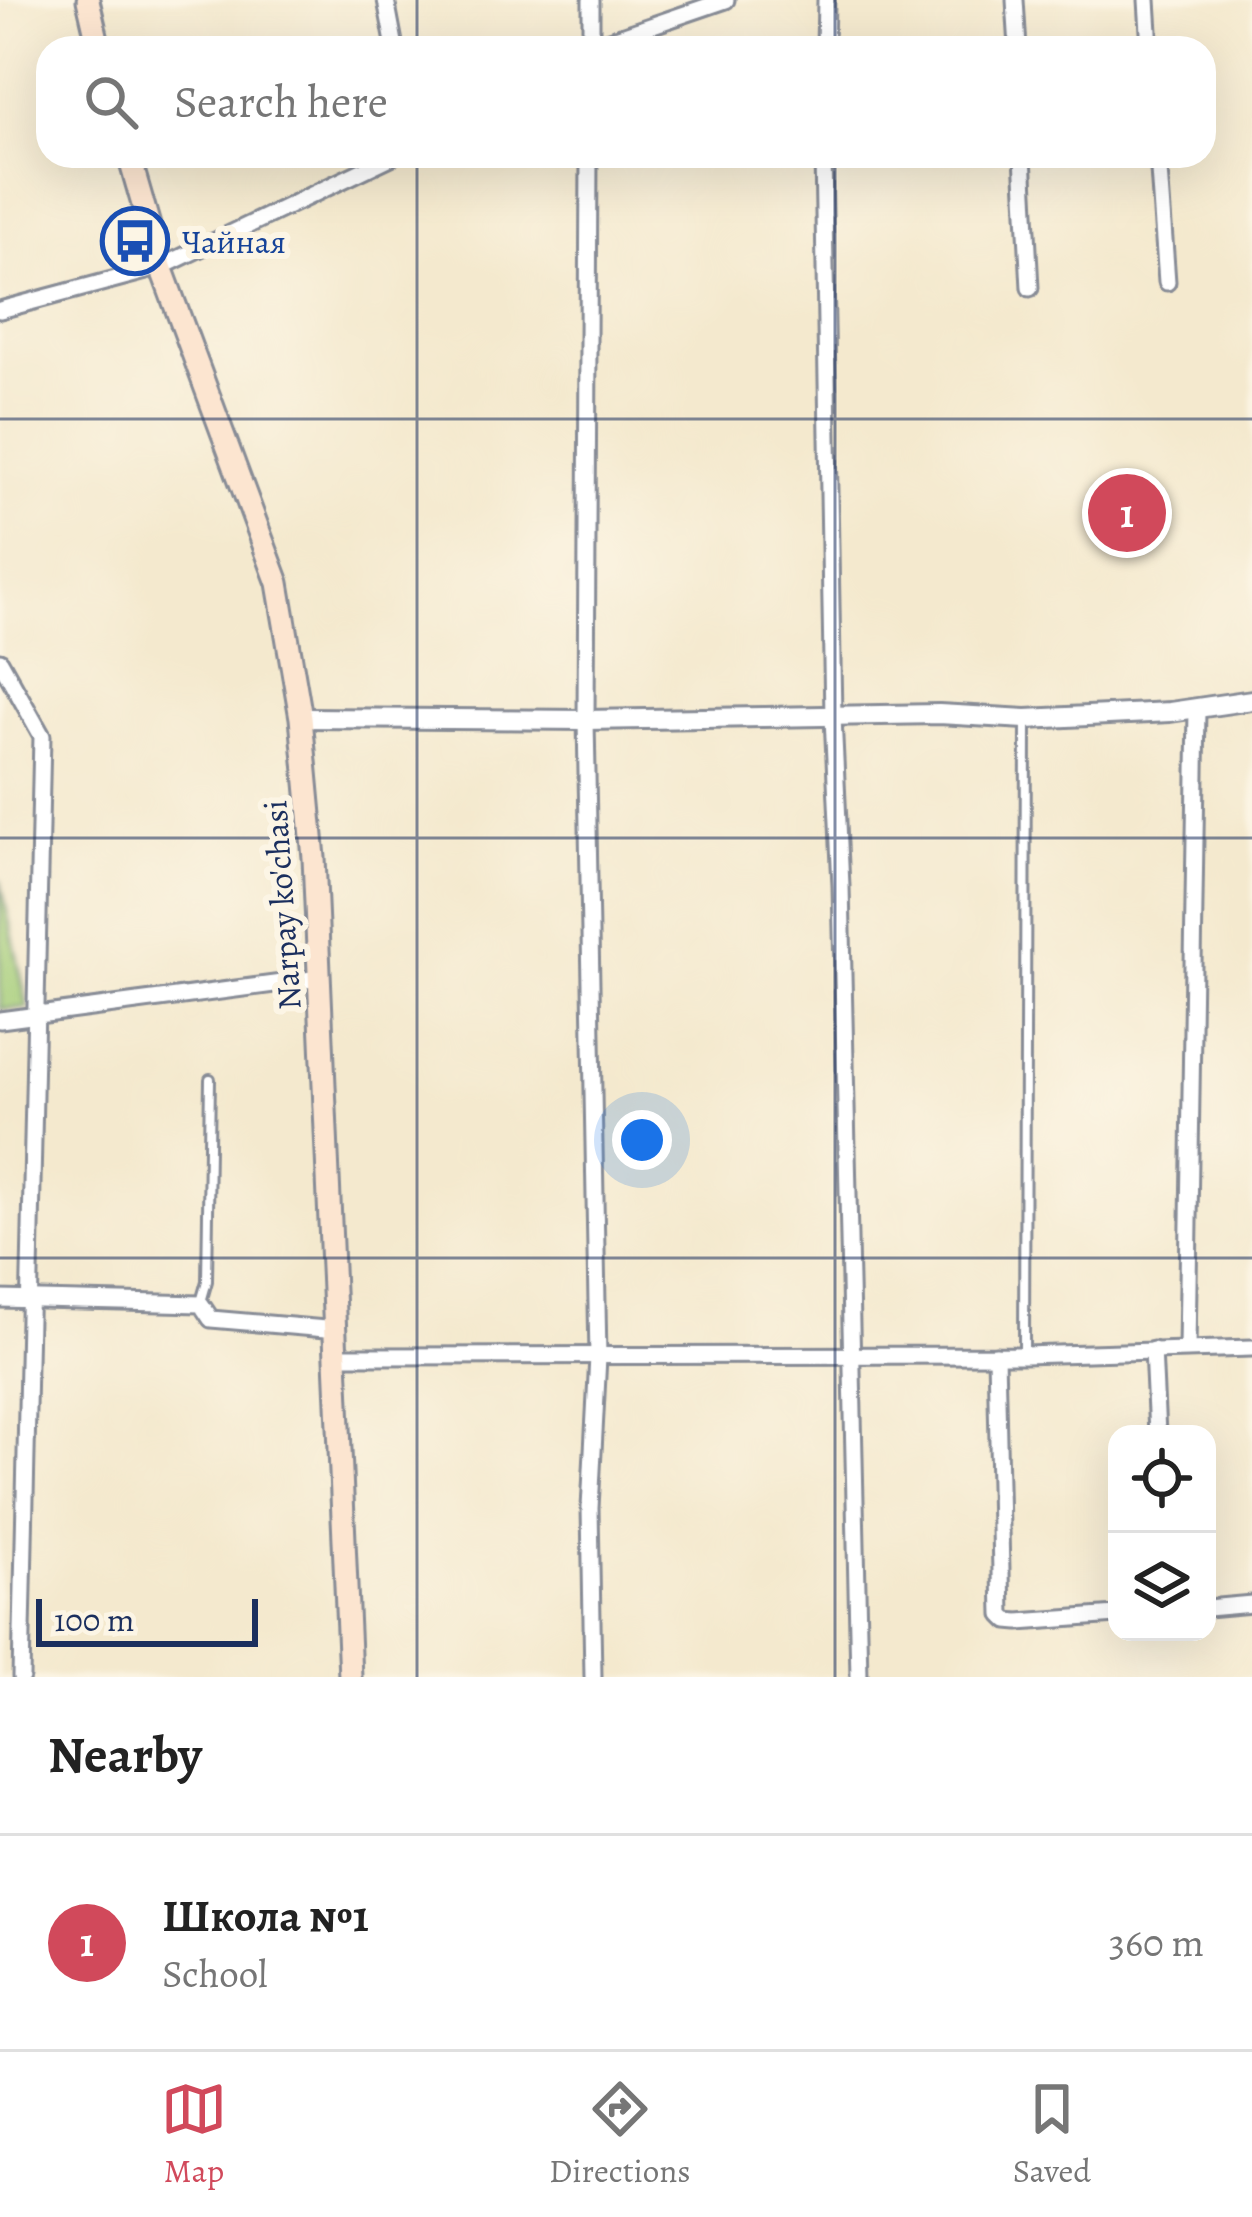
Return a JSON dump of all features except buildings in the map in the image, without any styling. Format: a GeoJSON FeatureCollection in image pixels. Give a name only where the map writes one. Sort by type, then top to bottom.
{"type":"FeatureCollection","features":[{"type":"Feature","properties":{"kind":"main road"},"geometry":{"type":"LineString","coordinates":[[88,0],[96,36]]}},
{"type":"Feature","properties":{"kind":"main road","name":"Narpay ko'chasi"},"geometry":{"type":"LineString","coordinates":[[132,168],[161,267],[278,583],[301,718],[314,858],[350,1677]]}},
{"type":"Feature","properties":{"kind":"street"},"geometry":{"type":"LineString","coordinates":[[386,0],[392,36]]}},
{"type":"Feature","properties":{"kind":"street"},"geometry":{"type":"LineString","coordinates":[[589,36],[591,0]]}},
{"type":"Feature","properties":{"kind":"street"},"geometry":{"type":"LineString","coordinates":[[621,36],[726,0]]}},
{"type":"Feature","properties":{"kind":"street"},"geometry":{"type":"LineString","coordinates":[[825,36],[826,0]]}},
{"type":"Feature","properties":{"kind":"street"},"geometry":{"type":"LineString","coordinates":[[1015,0],[1017,36]]}},
{"type":"Feature","properties":{"kind":"street"},"geometry":{"type":"LineString","coordinates":[[1147,0],[1149,36]]}},
{"type":"Feature","properties":{"kind":"street"},"geometry":{"type":"LineString","coordinates":[[0,310],[161,267],[368,168]]}},
{"type":"Feature","properties":{"kind":"street"},"geometry":{"type":"LineString","coordinates":[[589,168],[586,720],[598,1357],[590,1508],[592,1677]]}},
{"type":"Feature","properties":{"kind":"street"},"geometry":{"type":"LineString","coordinates":[[824,168],[833,717],[859,1677]]}},
{"type":"Feature","properties":{"kind":"street"},"geometry":{"type":"LineString","coordinates":[[1024,168],[1030,288]]}},
{"type":"Feature","properties":{"kind":"street"},"geometry":{"type":"LineString","coordinates":[[1159,168],[1167,282]]}},
{"type":"Feature","properties":{"kind":"street"},"geometry":{"type":"LineString","coordinates":[[0,661],[43,736],[21,1677]]}},
{"type":"Feature","properties":{"kind":"street"},"geometry":{"type":"LineString","coordinates":[[301,718],[586,720],[939,714],[1026,719],[1197,709],[1252,700]]}},
{"type":"Feature","properties":{"kind":"street"},"geometry":{"type":"LineString","coordinates":[[1187,1349],[1197,709]]}},
{"type":"Feature","properties":{"kind":"street"},"geometry":{"type":"LineString","coordinates":[[0,1020],[320,978]]}},
{"type":"Feature","properties":{"kind":"street"},"geometry":{"type":"LineString","coordinates":[[0,1299],[201,1304],[211,1319],[337,1330]]}},
{"type":"Feature","properties":{"kind":"street"},"geometry":{"type":"LineString","coordinates":[[338,1356],[1024,1354],[1252,1348]]}},
{"type":"Feature","properties":{"kind":"street"},"geometry":{"type":"LineString","coordinates":[[1153,1350],[1157,1425]]}},
{"type":"Feature","properties":{"kind":"street"},"geometry":{"type":"LineString","coordinates":[[996,1354],[1002,1615],[1018,1622],[1108,1616]]}},
{"type":"Feature","properties":{"kind":"street"},"geometry":{"type":"LineString","coordinates":[[1216,1606],[1252,1604]]}},
{"type":"Feature","properties":{"kind":"lane"},"geometry":{"type":"LineString","coordinates":[[1024,1354],[1026,719]]}},
{"type":"Feature","properties":{"kind":"lane"},"geometry":{"type":"LineString","coordinates":[[201,1304],[207,1281],[210,1079]]}},
{"type":"Feature","properties":{"kind":"green space"},"geometry":{"type":"Polygon","coordinates":[[[0,879],[28,1008],[0,1009],[0,879]]]}},
{"type":"Feature","properties":{"kind":"place","name":"Чайная"},"geometry":{"type":"Point","coordinates":[135,241]}},
{"type":"Feature","properties":{"kind":"place","name":"Школа №1"},"geometry":{"type":"Point","coordinates":[1127,513]}}]}
